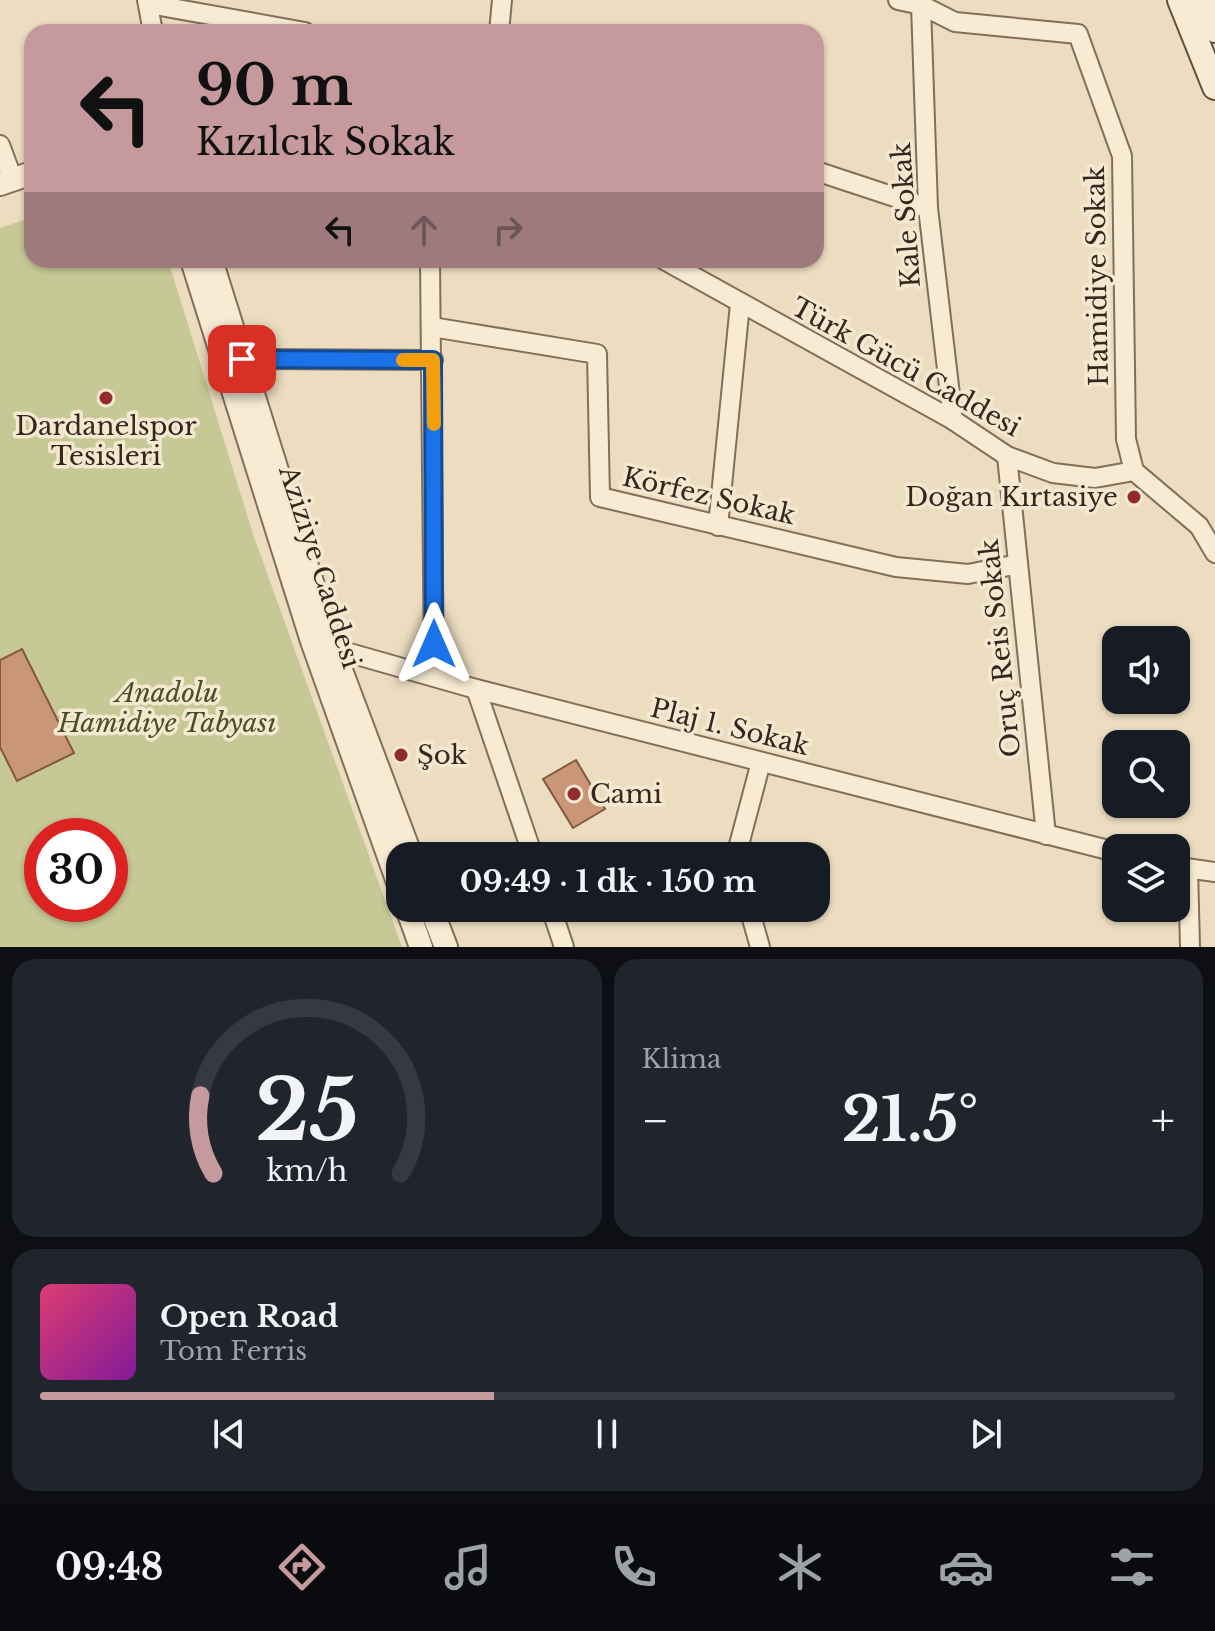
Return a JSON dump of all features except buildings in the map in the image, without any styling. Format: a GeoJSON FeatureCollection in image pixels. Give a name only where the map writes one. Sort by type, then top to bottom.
{"type":"FeatureCollection","features":[{"type":"Feature","properties":{"kind":"main road"},"geometry":{"type":"LineString","coordinates":[[1180,0],[1215,87]]}},
{"type":"Feature","properties":{"kind":"main road"},"geometry":{"type":"LineString","coordinates":[[1203,0],[1215,30]]}},
{"type":"Feature","properties":{"kind":"street"},"geometry":{"type":"LineString","coordinates":[[500,24],[502,0]]}},
{"type":"Feature","properties":{"kind":"street"},"geometry":{"type":"LineString","coordinates":[[898,0],[929,3]]}},
{"type":"Feature","properties":{"kind":"street"},"geometry":{"type":"LineString","coordinates":[[152,24],[148,2],[263,24]]}},
{"type":"Feature","properties":{"kind":"street","name":"Kale Sokak"},"geometry":{"type":"LineString","coordinates":[[929,3],[928,208],[953,420]]}},
{"type":"Feature","properties":{"kind":"street","name":"Hamidiye Sokak"},"geometry":{"type":"LineString","coordinates":[[929,3],[955,22],[1078,34],[1122,156],[1126,439],[1134,471]]}},
{"type":"Feature","properties":{"kind":"street"},"geometry":{"type":"LineString","coordinates":[[0,145],[15,179]]}},
{"type":"Feature","properties":{"kind":"street"},"geometry":{"type":"LineString","coordinates":[[824,174],[928,208]]}},
{"type":"Feature","properties":{"kind":"street","name":"Aziziye Caddesi"},"geometry":{"type":"LineString","coordinates":[[195,268],[312,641],[386,849]]}},
{"type":"Feature","properties":{"kind":"street","name":"Aziziye Caddesi"},"geometry":{"type":"LineString","coordinates":[[214,268],[333,649],[406,842]]}},
{"type":"Feature","properties":{"kind":"street"},"geometry":{"type":"LineString","coordinates":[[430,268],[434,676]]}},
{"type":"Feature","properties":{"kind":"street","name":"Türk Gücü Caddesi"},"geometry":{"type":"LineString","coordinates":[[681,268],[702,278],[740,304],[953,420],[1007,456],[1053,473],[1081,477],[1095,478],[1134,471]]}},
{"type":"Feature","properties":{"kind":"street"},"geometry":{"type":"LineString","coordinates":[[718,526],[740,304]]}},
{"type":"Feature","properties":{"kind":"street","name":"Körfez Sokak"},"geometry":{"type":"LineString","coordinates":[[432,327],[597,354],[600,497],[896,567],[968,574],[1018,564]]}},
{"type":"Feature","properties":{"kind":"street"},"geometry":{"type":"LineString","coordinates":[[242,359],[433,360]]}},
{"type":"Feature","properties":{"kind":"street","name":"Oruç Reis Sokak"},"geometry":{"type":"LineString","coordinates":[[1007,456],[1046,835]]}},
{"type":"Feature","properties":{"kind":"street"},"geometry":{"type":"LineString","coordinates":[[1134,471],[1215,537]]}},
{"type":"Feature","properties":{"kind":"street"},"geometry":{"type":"LineString","coordinates":[[1199,526],[1215,553]]}},
{"type":"Feature","properties":{"kind":"street","name":"Plaj 1. Sokak"},"geometry":{"type":"LineString","coordinates":[[312,641],[476,689],[1102,849]]}},
{"type":"Feature","properties":{"kind":"street"},"geometry":{"type":"LineString","coordinates":[[476,689],[528,842]]}},
{"type":"Feature","properties":{"kind":"street"},"geometry":{"type":"LineString","coordinates":[[740,842],[761,762]]}},
{"type":"Feature","properties":{"kind":"street"},"geometry":{"type":"LineString","coordinates":[[1190,869],[1215,872]]}},
{"type":"Feature","properties":{"kind":"street"},"geometry":{"type":"LineString","coordinates":[[412,922],[421,947]]}},
{"type":"Feature","properties":{"kind":"street"},"geometry":{"type":"LineString","coordinates":[[436,922],[446,947]]}},
{"type":"Feature","properties":{"kind":"street"},"geometry":{"type":"LineString","coordinates":[[556,922],[564,947]]}},
{"type":"Feature","properties":{"kind":"street"},"geometry":{"type":"LineString","coordinates":[[753,922],[760,947]]}},
{"type":"Feature","properties":{"kind":"street"},"geometry":{"type":"LineString","coordinates":[[1187,922],[1190,947]]}},
{"type":"Feature","properties":{"kind":"green space","name":"Anadolu Hamidiye Tabyası"},"geometry":{"type":"Polygon","coordinates":[[[24,220],[24,268],[170,268],[254,537],[386,903],[386,922],[393,922],[402,947],[0,947],[0,228],[24,220]]]}},
{"type":"Feature","properties":{"kind":"slow traffic"},"geometry":{"type":"LineString","coordinates":[[403,360],[433,360],[434,424]]}},
{"type":"Feature","properties":{"kind":"place","name":"Dardanelspor Tesisleri"},"geometry":{"type":"Point","coordinates":[106,398]}},
{"type":"Feature","properties":{"kind":"place","name":"Doğan Kırtasiye"},"geometry":{"type":"Point","coordinates":[1134,497]}},
{"type":"Feature","properties":{"kind":"place","name":"Şok"},"geometry":{"type":"Point","coordinates":[401,755]}},
{"type":"Feature","properties":{"kind":"place","name":"Cami"},"geometry":{"type":"Point","coordinates":[574,794]}},
{"type":"Feature","properties":{"kind":"route"},"geometry":{"type":"LineString","coordinates":[[242,359],[433,360],[434,644]]}}]}
